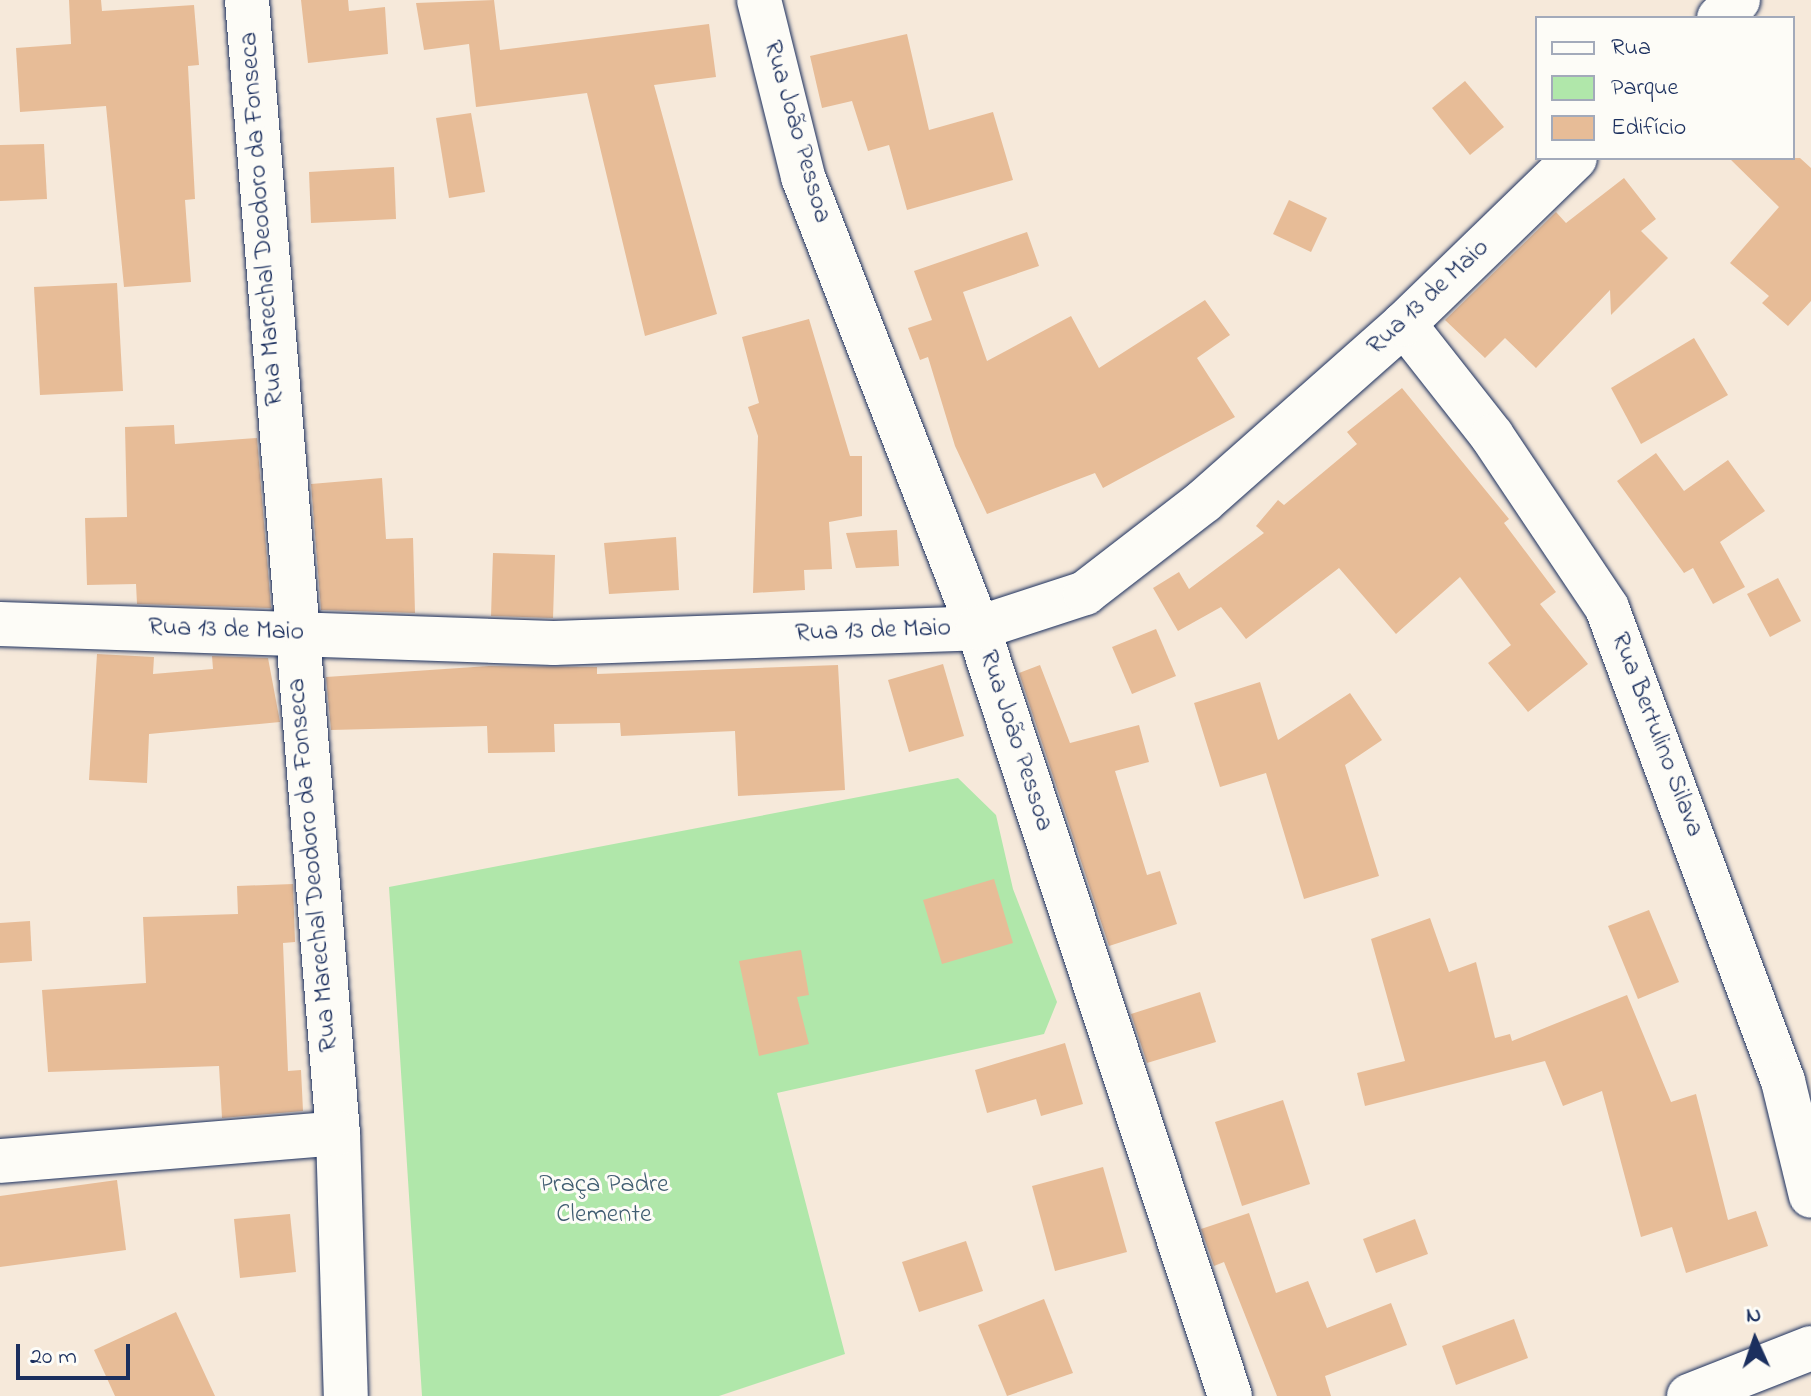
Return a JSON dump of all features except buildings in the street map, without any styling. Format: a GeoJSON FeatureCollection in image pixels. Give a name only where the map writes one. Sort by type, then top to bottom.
{"type":"FeatureCollection","features":[{"type":"Feature","properties":{"kind":"street","name":"Rua Marechal Deodoro da Fonseca"},"geometry":{"type":"LineString","coordinates":[[247,0],[294,633],[338,1133],[346,1396]]}},
{"type":"Feature","properties":{"kind":"street","name":"Rua João Pessoa"},"geometry":{"type":"LineString","coordinates":[[759,0],[803,177],[978,628],[1230,1396]]}},
{"type":"Feature","properties":{"kind":"street"},"geometry":{"type":"LineString","coordinates":[[1721,16],[1738,0]]}},
{"type":"Feature","properties":{"kind":"street","name":"Rua 13 de Maio"},"geometry":{"type":"LineString","coordinates":[[0,624],[554,643],[978,628],[1085,593],[1204,501],[1404,324],[1573,160]]}},
{"type":"Feature","properties":{"kind":"street","name":"Rua Bertulino Silava"},"geometry":{"type":"LineString","coordinates":[[1404,324],[1492,436],[1607,608],[1797,1077],[1811,1196]]}},
{"type":"Feature","properties":{"kind":"street"},"geometry":{"type":"LineString","coordinates":[[0,1161],[338,1133]]}},
{"type":"Feature","properties":{"kind":"street"},"geometry":{"type":"LineString","coordinates":[[1689,1396],[1811,1348]]}},
{"type":"Feature","properties":{"kind":"green space","name":"Praça Padre Clemente"},"geometry":{"type":"Polygon","coordinates":[[[958,778],[996,815],[1013,889],[1057,1002],[1044,1034],[777,1093],[845,1354],[719,1396],[422,1396],[389,887],[958,778]]]}}]}
